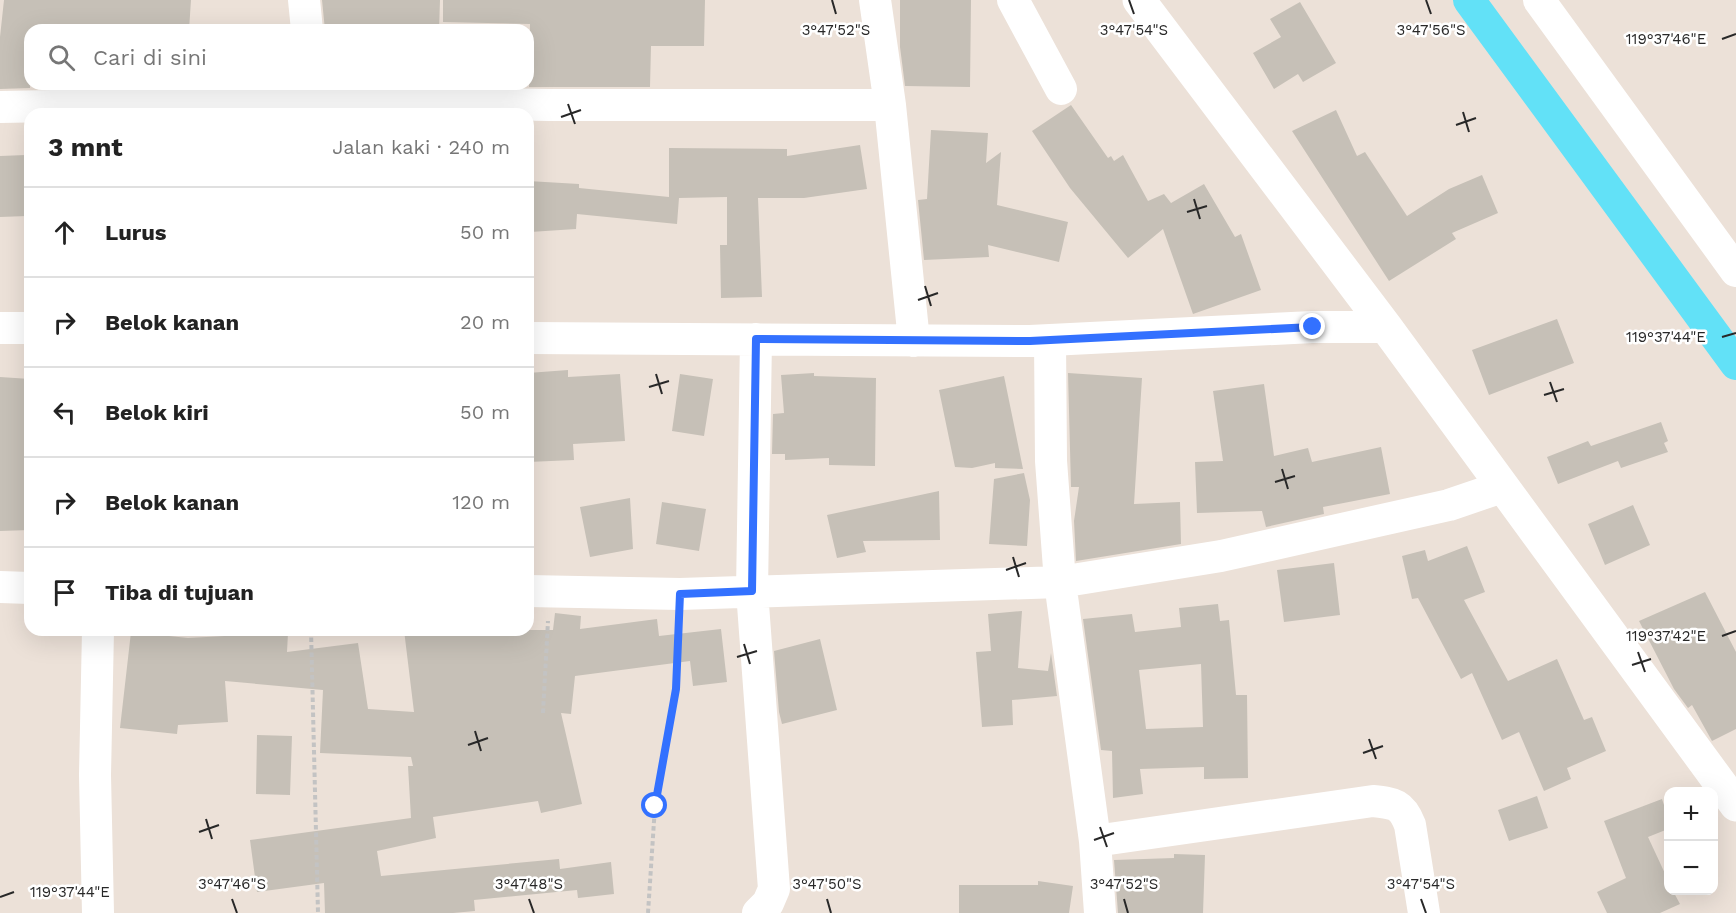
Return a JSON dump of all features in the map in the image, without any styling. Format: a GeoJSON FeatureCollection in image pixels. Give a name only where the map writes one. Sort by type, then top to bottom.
{"type":"FeatureCollection","features":[{"type":"Feature","properties":{"kind":"street"},"geometry":{"type":"LineString","coordinates":[[304,0],[306,24]]}},
{"type":"Feature","properties":{"kind":"street"},"geometry":{"type":"LineString","coordinates":[[875,0],[890,105],[914,341]]}},
{"type":"Feature","properties":{"kind":"street"},"geometry":{"type":"LineString","coordinates":[[1013,0],[1060,89]]}},
{"type":"Feature","properties":{"kind":"street"},"geometry":{"type":"LineString","coordinates":[[1139,0],[1386,327],[1657,694],[1736,805]]}},
{"type":"Feature","properties":{"kind":"street"},"geometry":{"type":"LineString","coordinates":[[1539,0],[1736,271]]}},
{"type":"Feature","properties":{"kind":"street"},"geometry":{"type":"LineString","coordinates":[[0,107],[315,100],[549,105],[890,105]]}},
{"type":"Feature","properties":{"kind":"street"},"geometry":{"type":"LineString","coordinates":[[534,338],[1050,340],[1313,327],[1386,327]]}},
{"type":"Feature","properties":{"kind":"street"},"geometry":{"type":"LineString","coordinates":[[0,328],[24,328]]}},
{"type":"Feature","properties":{"kind":"street"},"geometry":{"type":"LineString","coordinates":[[756,339],[752,591],[774,889],[768,903],[758,913]]}},
{"type":"Feature","properties":{"kind":"street"},"geometry":{"type":"LineString","coordinates":[[1050,340],[1051,461],[1060,582],[1095,841],[1100,913]]}},
{"type":"Feature","properties":{"kind":"street"},"geometry":{"type":"LineString","coordinates":[[539,590],[680,594],[1060,582],[1221,556],[1449,505],[1502,487]]}},
{"type":"Feature","properties":{"kind":"street"},"geometry":{"type":"LineString","coordinates":[[0,587],[24,588]]}},
{"type":"Feature","properties":{"kind":"street"},"geometry":{"type":"LineString","coordinates":[[98,636],[95,775],[98,913]]}},
{"type":"Feature","properties":{"kind":"street"},"geometry":{"type":"LineString","coordinates":[[1095,841],[1373,801],[1394,803],[1405,813],[1410,825],[1424,913]]}},
{"type":"Feature","properties":{"kind":"path"},"geometry":{"type":"LineString","coordinates":[[539,590],[543,713]]}},
{"type":"Feature","properties":{"kind":"path"},"geometry":{"type":"LineString","coordinates":[[648,913],[655,806],[676,689],[680,594]]}},
{"type":"Feature","properties":{"kind":"path"},"geometry":{"type":"LineString","coordinates":[[311,636],[318,913]]}},
{"type":"Feature","properties":{"kind":"building"},"geometry":{"type":"Polygon","coordinates":[[[4,0],[191,0],[189,24],[24,24],[24,88],[0,89],[0,37],[4,0]]]}},
{"type":"Feature","properties":{"kind":"building"},"geometry":{"type":"Polygon","coordinates":[[[322,0],[440,0],[439,24],[324,24],[322,0]]]}},
{"type":"Feature","properties":{"kind":"building"},"geometry":{"type":"Polygon","coordinates":[[[443,0],[705,0],[704,46],[651,46],[650,87],[534,87],[534,24],[443,22],[443,0]]]}},
{"type":"Feature","properties":{"kind":"building"},"geometry":{"type":"Polygon","coordinates":[[[900,0],[971,0],[970,87],[905,86],[900,47],[900,0]]]}},
{"type":"Feature","properties":{"kind":"building"},"geometry":{"type":"Polygon","coordinates":[[[1300,2],[1336,63],[1303,82],[1298,74],[1274,89],[1253,53],[1281,37],[1270,19],[1300,2]]]}},
{"type":"Feature","properties":{"kind":"building"},"geometry":{"type":"Polygon","coordinates":[[[1071,105],[1108,158],[1111,156],[1114,161],[1123,155],[1148,201],[1164,194],[1171,203],[1204,184],[1235,237],[1241,234],[1261,290],[1193,314],[1163,229],[1128,258],[1070,188],[1032,131],[1071,105]]]}},
{"type":"Feature","properties":{"kind":"building"},"geometry":{"type":"Polygon","coordinates":[[[1336,110],[1357,156],[1365,152],[1407,216],[1449,189],[1482,175],[1498,213],[1452,233],[1456,239],[1389,281],[1292,131],[1336,110]]]}},
{"type":"Feature","properties":{"kind":"building"},"geometry":{"type":"Polygon","coordinates":[[[931,130],[988,133],[986,163],[1001,152],[997,205],[1068,222],[1059,262],[988,245],[989,257],[924,260],[918,200],[927,199],[931,130]]]}},
{"type":"Feature","properties":{"kind":"building"},"geometry":{"type":"Polygon","coordinates":[[[860,145],[867,189],[804,198],[758,198],[762,297],[721,298],[720,245],[727,245],[727,197],[679,198],[677,224],[577,214],[576,229],[534,232],[534,181],[579,184],[579,188],[669,197],[669,148],[787,149],[787,156],[860,145]]]}},
{"type":"Feature","properties":{"kind":"building"},"geometry":{"type":"Polygon","coordinates":[[[24,155],[24,216],[0,217],[0,156],[24,155]]]}},
{"type":"Feature","properties":{"kind":"building"},"geometry":{"type":"Polygon","coordinates":[[[1557,319],[1574,363],[1489,395],[1472,350],[1557,319]]]}},
{"type":"Feature","properties":{"kind":"building"},"geometry":{"type":"Polygon","coordinates":[[[568,370],[568,377],[620,374],[625,441],[573,444],[574,460],[534,462],[534,373],[568,370]]]}},
{"type":"Feature","properties":{"kind":"building"},"geometry":{"type":"Polygon","coordinates":[[[814,373],[814,376],[876,378],[875,466],[829,465],[829,458],[785,460],[785,454],[772,454],[773,414],[784,413],[781,375],[814,373]]]}},
{"type":"Feature","properties":{"kind":"building"},"geometry":{"type":"Polygon","coordinates":[[[1068,373],[1142,378],[1134,504],[1180,502],[1181,544],[1076,561],[1074,521],[1079,487],[1071,487],[1068,373]]]}},
{"type":"Feature","properties":{"kind":"building"},"geometry":{"type":"Polygon","coordinates":[[[680,374],[713,379],[704,436],[672,431],[680,374]]]}},
{"type":"Feature","properties":{"kind":"building"},"geometry":{"type":"Polygon","coordinates":[[[1004,376],[1023,469],[995,468],[995,463],[972,468],[955,467],[939,390],[1004,376]]]}},
{"type":"Feature","properties":{"kind":"building"},"geometry":{"type":"Polygon","coordinates":[[[0,377],[24,379],[24,530],[0,531],[0,377]]]}},
{"type":"Feature","properties":{"kind":"building"},"geometry":{"type":"Polygon","coordinates":[[[1264,384],[1274,456],[1308,448],[1312,462],[1381,447],[1390,494],[1323,507],[1324,514],[1266,527],[1262,511],[1197,513],[1195,462],[1223,461],[1213,391],[1264,384]]]}},
{"type":"Feature","properties":{"kind":"building"},"geometry":{"type":"Polygon","coordinates":[[[1661,422],[1668,441],[1664,443],[1668,452],[1621,468],[1618,461],[1558,484],[1547,457],[1588,441],[1591,446],[1661,422]]]}},
{"type":"Feature","properties":{"kind":"building"},"geometry":{"type":"Polygon","coordinates":[[[1024,473],[1030,500],[1027,546],[989,544],[994,479],[1024,473]]]}},
{"type":"Feature","properties":{"kind":"building"},"geometry":{"type":"Polygon","coordinates":[[[939,491],[940,540],[863,541],[866,552],[837,558],[827,515],[939,491]]]}},
{"type":"Feature","properties":{"kind":"building"},"geometry":{"type":"Polygon","coordinates":[[[630,498],[633,549],[590,557],[580,507],[630,498]]]}},
{"type":"Feature","properties":{"kind":"building"},"geometry":{"type":"Polygon","coordinates":[[[662,502],[706,509],[699,551],[656,544],[662,502]]]}},
{"type":"Feature","properties":{"kind":"building"},"geometry":{"type":"Polygon","coordinates":[[[1633,505],[1650,545],[1605,565],[1588,524],[1633,505]]]}},
{"type":"Feature","properties":{"kind":"building"},"geometry":{"type":"Polygon","coordinates":[[[1467,546],[1485,592],[1464,600],[1508,681],[1557,659],[1584,720],[1592,717],[1606,751],[1567,768],[1571,779],[1544,791],[1519,732],[1502,740],[1472,673],[1461,679],[1418,598],[1412,599],[1402,556],[1425,550],[1428,561],[1467,546]]]}},
{"type":"Feature","properties":{"kind":"building"},"geometry":{"type":"Polygon","coordinates":[[[1334,563],[1340,615],[1284,622],[1277,570],[1334,563]]]}},
{"type":"Feature","properties":{"kind":"building"},"geometry":{"type":"Polygon","coordinates":[[[1705,592],[1736,652],[1736,729],[1712,741],[1692,705],[1688,708],[1674,689],[1639,621],[1705,592]]]}},
{"type":"Feature","properties":{"kind":"building"},"geometry":{"type":"Polygon","coordinates":[[[1218,604],[1220,621],[1229,620],[1236,695],[1247,695],[1248,778],[1204,779],[1204,767],[1140,769],[1143,794],[1113,798],[1112,751],[1101,750],[1083,619],[1132,614],[1135,632],[1181,627],[1179,608],[1218,604]],[[1201,664],[1139,670],[1146,729],[1203,727],[1201,664]]]}},
{"type":"Feature","properties":{"kind":"building"},"geometry":{"type":"Polygon","coordinates":[[[1022,611],[1018,668],[1048,671],[1051,653],[1057,696],[1012,700],[1013,725],[982,727],[976,652],[991,651],[988,614],[1022,611]]]}},
{"type":"Feature","properties":{"kind":"building"},"geometry":{"type":"Polygon","coordinates":[[[555,613],[581,616],[580,629],[657,619],[659,636],[721,629],[727,682],[693,686],[690,661],[575,676],[571,714],[561,713],[582,804],[541,813],[538,801],[433,817],[436,838],[377,851],[381,876],[559,859],[560,869],[611,862],[614,894],[578,898],[577,890],[474,900],[475,911],[453,913],[325,913],[324,883],[257,892],[250,840],[411,818],[408,766],[413,766],[411,757],[320,753],[323,690],[225,681],[228,722],[178,725],[177,734],[120,728],[131,636],[188,638],[288,636],[287,652],[358,643],[368,709],[414,712],[405,636],[534,636],[534,630],[553,630],[555,613]]]}},
{"type":"Feature","properties":{"kind":"building"},"geometry":{"type":"Polygon","coordinates":[[[820,639],[837,710],[782,724],[774,651],[820,639]]]}},
{"type":"Feature","properties":{"kind":"building"},"geometry":{"type":"Polygon","coordinates":[[[257,735],[292,736],[290,795],[256,794],[257,735]]]}},
{"type":"Feature","properties":{"kind":"building"},"geometry":{"type":"Polygon","coordinates":[[[1537,796],[1548,828],[1509,841],[1498,810],[1537,796]]]}},
{"type":"Feature","properties":{"kind":"building"},"geometry":{"type":"Polygon","coordinates":[[[1662,799],[1664,831],[1648,837],[1664,871],[1664,895],[1675,895],[1680,904],[1660,913],[1607,913],[1597,892],[1626,878],[1604,821],[1662,799]]]}},
{"type":"Feature","properties":{"kind":"building"},"geometry":{"type":"Polygon","coordinates":[[[1174,854],[1205,855],[1203,913],[1118,913],[1114,860],[1174,858],[1174,854]]]}},
{"type":"Feature","properties":{"kind":"building"},"geometry":{"type":"Polygon","coordinates":[[[1038,881],[1073,886],[1069,913],[959,913],[959,885],[1038,885],[1038,881]]]}},
{"type":"Feature","properties":{"kind":"waterway"},"geometry":{"type":"LineString","coordinates":[[1469,0],[1736,364]]}},
{"type":"Feature","properties":{"kind":"route"},"geometry":{"type":"LineString","coordinates":[[655,806],[676,689],[680,594],[752,591],[756,339],[1030,341],[1313,327]]}}]}
